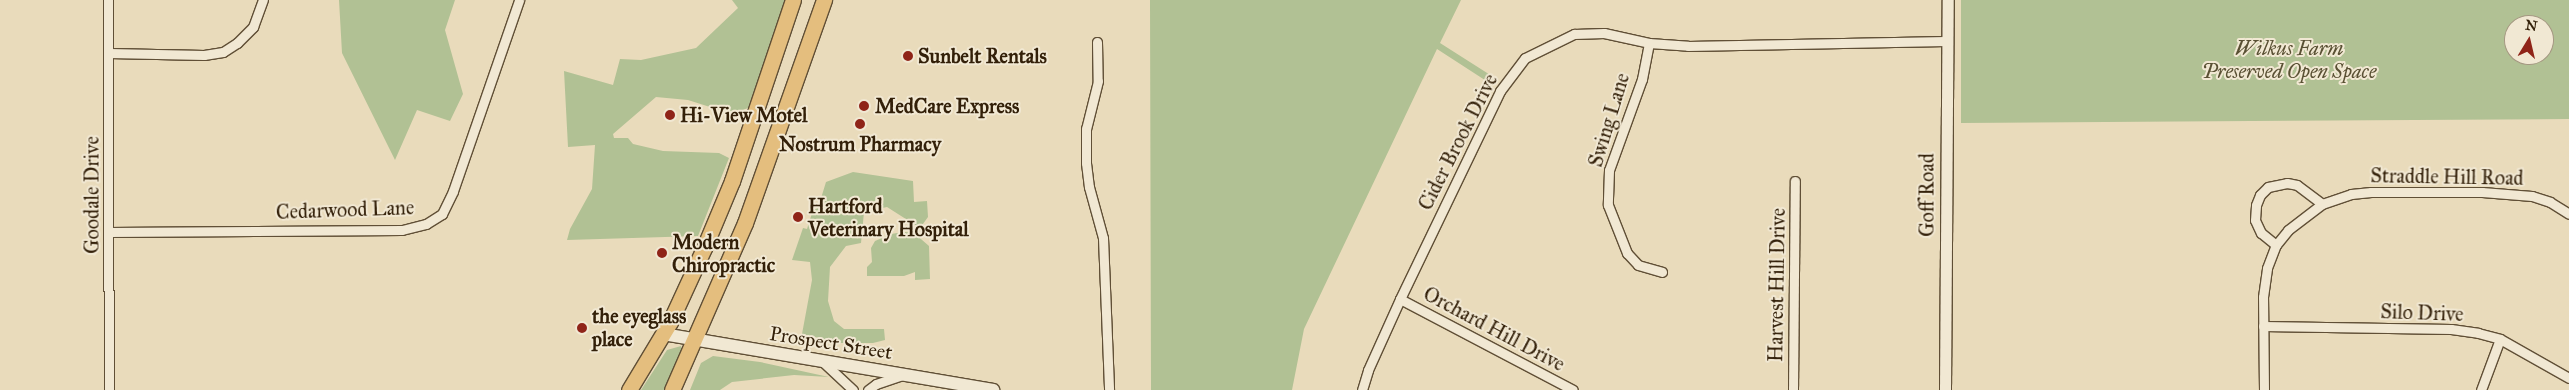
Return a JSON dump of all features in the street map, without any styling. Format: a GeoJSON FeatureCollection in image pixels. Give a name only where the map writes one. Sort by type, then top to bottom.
{"type":"FeatureCollection","features":[{"type":"Feature","properties":{"kind":"highway"},"geometry":{"type":"LineString","coordinates":[[629,390],[663,334],[692,276],[732,181],[793,0]]}},
{"type":"Feature","properties":{"kind":"highway"},"geometry":{"type":"LineString","coordinates":[[672,390],[757,192],[819,1]]}},
{"type":"Feature","properties":{"kind":"main road","name":"Prospect Street"},"geometry":{"type":"LineString","coordinates":[[663,334],[993,390]]}},
{"type":"Feature","properties":{"kind":"street","name":"Goodale Drive"},"geometry":{"type":"LineString","coordinates":[[108,0],[109,390]]}},
{"type":"Feature","properties":{"kind":"street"},"geometry":{"type":"LineString","coordinates":[[109,53],[204,55],[223,52],[238,43],[253,27],[263,0]]}},
{"type":"Feature","properties":{"kind":"street","name":"Cedarwood Lane"},"geometry":{"type":"LineString","coordinates":[[109,232],[402,230],[426,224],[442,214],[453,191],[519,0]]}},
{"type":"Feature","properties":{"kind":"street","name":"Goff Road"},"geometry":{"type":"LineString","coordinates":[[1945,390],[1946,42],[1948,0]]}},
{"type":"Feature","properties":{"kind":"street","name":"Cider Brook Drive"},"geometry":{"type":"LineString","coordinates":[[1362,390],[1368,370],[1400,299],[1500,91],[1525,58],[1574,34],[1604,33],[1649,43],[1688,46],[1946,42]]}},
{"type":"Feature","properties":{"kind":"street"},"geometry":{"type":"LineString","coordinates":[[1097,42],[1098,81],[1096,96],[1086,129],[1086,163],[1089,187],[1103,238],[1109,390]]}},
{"type":"Feature","properties":{"kind":"street","name":"Swing Lane"},"geometry":{"type":"LineString","coordinates":[[1649,43],[1642,79],[1609,170],[1608,205],[1627,253],[1638,265],[1662,272]]}},
{"type":"Feature","properties":{"kind":"street","name":"Harvest Hill Drive"},"geometry":{"type":"LineString","coordinates":[[1793,390],[1796,181]]}},
{"type":"Feature","properties":{"kind":"street"},"geometry":{"type":"LineString","coordinates":[[2276,245],[2260,233],[2255,220],[2256,205],[2260,195],[2268,187],[2287,183],[2297,186],[2322,204]]}},
{"type":"Feature","properties":{"kind":"street","name":"Straddle Hill Road"},"geometry":{"type":"LineString","coordinates":[[2264,390],[2264,281],[2276,245],[2288,230],[2322,204],[2351,194],[2370,192],[2482,192],[2532,196],[2550,202],[2569,214]]}},
{"type":"Feature","properties":{"kind":"street","name":"Orchard Hill Drive"},"geometry":{"type":"LineString","coordinates":[[1400,299],[1573,390]]}},
{"type":"Feature","properties":{"kind":"street","name":"Silo Drive"},"geometry":{"type":"LineString","coordinates":[[2263,326],[2451,329],[2500,339],[2569,378]]}},
{"type":"Feature","properties":{"kind":"street"},"geometry":{"type":"LineString","coordinates":[[2481,390],[2500,339]]}},
{"type":"Feature","properties":{"kind":"street"},"geometry":{"type":"LineString","coordinates":[[821,360],[853,390]]}},
{"type":"Feature","properties":{"kind":"street"},"geometry":{"type":"LineString","coordinates":[[868,390],[876,384],[904,374]]}},
{"type":"Feature","properties":{"kind":"green space"},"geometry":{"type":"Polygon","coordinates":[[[339,0],[455,0],[445,30],[463,94],[450,121],[417,110],[395,160],[342,53],[339,0]]]}},
{"type":"Feature","properties":{"kind":"green space"},"geometry":{"type":"Polygon","coordinates":[[[732,0],[787,0],[748,108],[732,114],[688,100],[656,97],[613,134],[614,138],[628,138],[633,144],[663,151],[719,153],[729,158],[698,236],[567,240],[570,229],[592,189],[595,145],[568,147],[564,71],[613,85],[620,59],[641,60],[696,48],[738,8],[732,0]]]}},
{"type":"Feature","properties":{"kind":"green space"},"geometry":{"type":"Polygon","coordinates":[[[1150,0],[1461,0],[1440,43],[1495,78],[1491,84],[1437,49],[1304,329],[1292,390],[1151,390],[1150,0]]]}},
{"type":"Feature","properties":{"kind":"green space","name":"Wilkus Farm Preserved Open Space"},"geometry":{"type":"Polygon","coordinates":[[[1961,0],[2569,0],[2569,119],[1961,123],[1961,0]]]}},
{"type":"Feature","properties":{"kind":"green space"},"geometry":{"type":"Polygon","coordinates":[[[853,172],[913,181],[914,202],[927,201],[928,217],[920,228],[887,207],[864,212],[861,243],[846,246],[830,267],[828,301],[834,321],[844,329],[884,329],[885,340],[873,343],[840,343],[802,334],[812,280],[810,262],[792,260],[803,228],[807,229],[813,210],[818,208],[826,182],[853,172]]]}},
{"type":"Feature","properties":{"kind":"green space"},"geometry":{"type":"Polygon","coordinates":[[[914,233],[929,246],[930,279],[915,280],[915,272],[904,276],[867,276],[867,267],[872,262],[871,248],[875,241],[891,234],[914,233]]]}},
{"type":"Feature","properties":{"kind":"green space"},"geometry":{"type":"Polygon","coordinates":[[[681,346],[682,352],[664,390],[641,390],[667,350],[681,346]]]}},
{"type":"Feature","properties":{"kind":"green space"},"geometry":{"type":"Polygon","coordinates":[[[713,356],[760,362],[829,377],[794,375],[732,382],[720,390],[690,390],[701,363],[713,356]]]}},
{"type":"Feature","properties":{"kind":"place","name":"Sunbelt Rentals"},"geometry":{"type":"Point","coordinates":[908,56]}},
{"type":"Feature","properties":{"kind":"place","name":"MedCare Express"},"geometry":{"type":"Point","coordinates":[864,106]}},
{"type":"Feature","properties":{"kind":"place","name":"Hi-View Motel"},"geometry":{"type":"Point","coordinates":[670,115]}},
{"type":"Feature","properties":{"kind":"place","name":"Nostrum Pharmacy"},"geometry":{"type":"Point","coordinates":[860,124]}},
{"type":"Feature","properties":{"kind":"place","name":"Hartford Veterinary Hospital"},"geometry":{"type":"Point","coordinates":[798,217]}},
{"type":"Feature","properties":{"kind":"place","name":"Modern Chiropractic"},"geometry":{"type":"Point","coordinates":[662,253]}},
{"type":"Feature","properties":{"kind":"place","name":"the eyeglass place"},"geometry":{"type":"Point","coordinates":[582,328]}}]}
